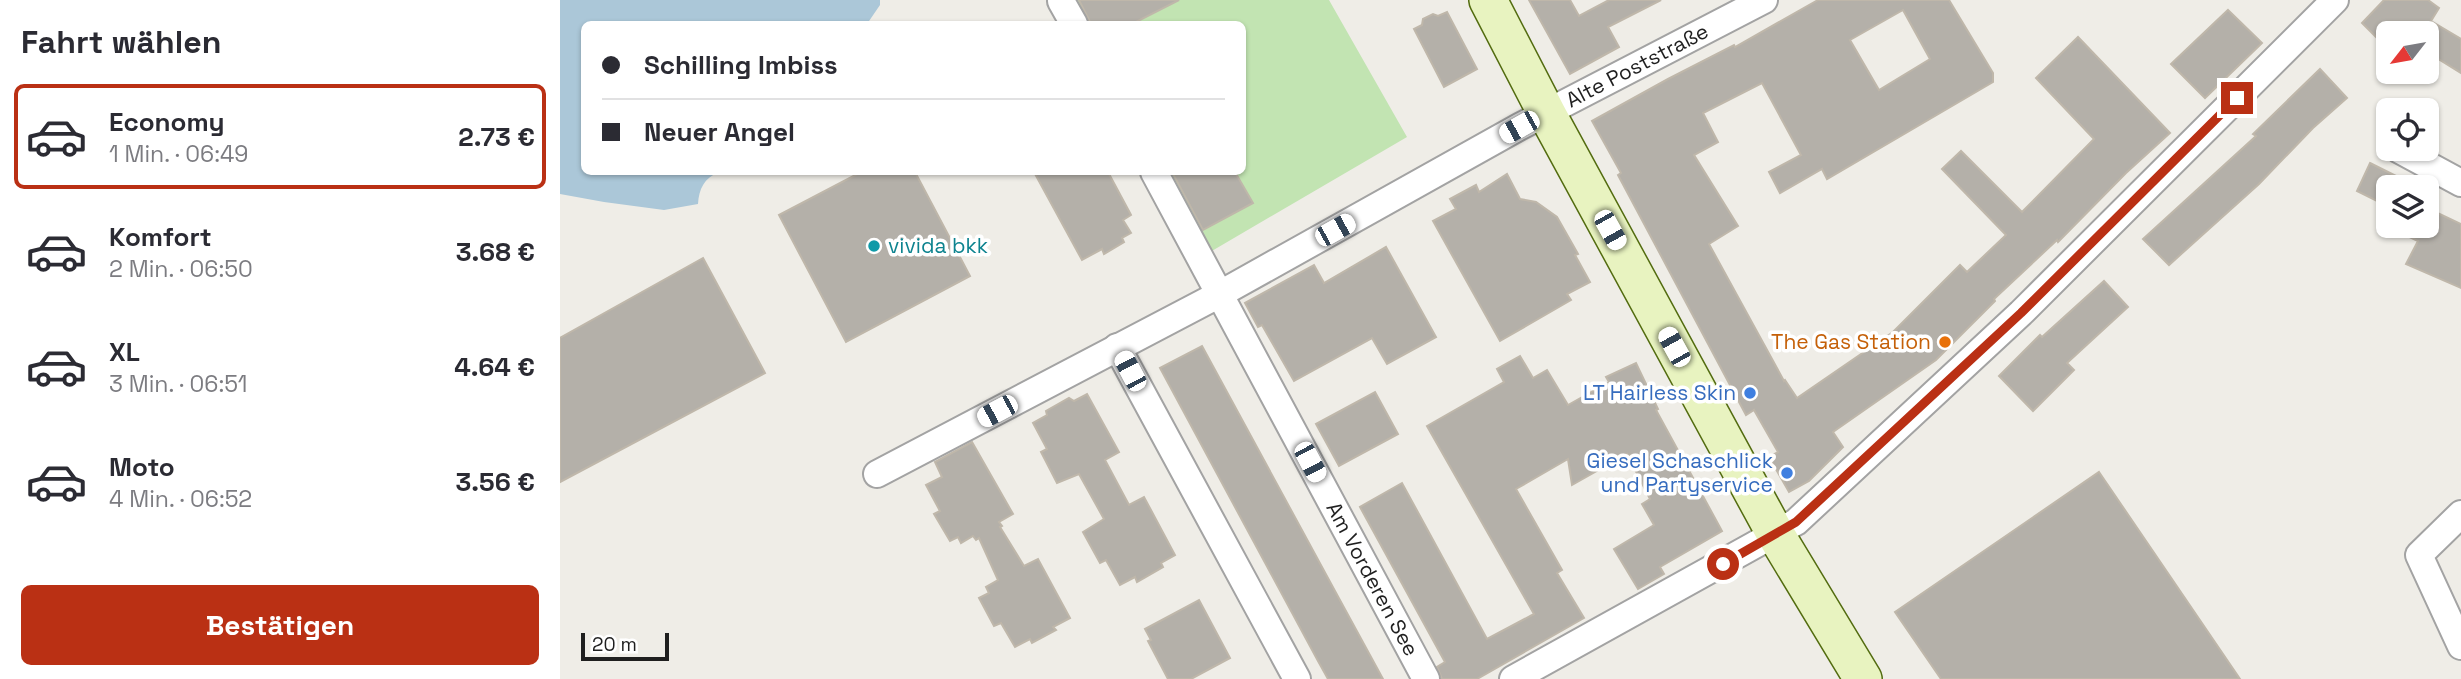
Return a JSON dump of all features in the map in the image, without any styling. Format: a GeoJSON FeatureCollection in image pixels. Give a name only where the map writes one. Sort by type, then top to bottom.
{"type":"FeatureCollection","features":[{"type":"Feature","properties":{"kind":"main road"},"geometry":{"type":"LineString","coordinates":[[1488,0],[1547,114],[1776,534],[1863,679]]}},
{"type":"Feature","properties":{"kind":"street","name":"Alte Poststraße"},"geometry":{"type":"LineString","coordinates":[[1547,114],[1764,0]]}},
{"type":"Feature","properties":{"kind":"street"},"geometry":{"type":"LineString","coordinates":[[1513,679],[1796,522],[2021,313],[2335,0]]}},
{"type":"Feature","properties":{"kind":"street"},"geometry":{"type":"LineString","coordinates":[[1061,1],[1072,21]]}},
{"type":"Feature","properties":{"kind":"street"},"geometry":{"type":"LineString","coordinates":[[877,474],[1220,293],[1547,114]]}},
{"type":"Feature","properties":{"kind":"street"},"geometry":{"type":"LineString","coordinates":[[2421,161],[2461,183]]}},
{"type":"Feature","properties":{"kind":"street","name":"Am Vorderen See"},"geometry":{"type":"LineString","coordinates":[[1156,175],[1426,679]]}},
{"type":"Feature","properties":{"kind":"street"},"geometry":{"type":"LineString","coordinates":[[1117,347],[1297,679]]}},
{"type":"Feature","properties":{"kind":"street"},"geometry":{"type":"LineString","coordinates":[[2461,514],[2419,555],[2461,646]]}},
{"type":"Feature","properties":{"kind":"green space"},"geometry":{"type":"Polygon","coordinates":[[[1069,0],[1329,0],[1407,137],[1205,255],[1162,175],[1246,175],[1246,21],[1080,21],[1069,0]]]}},
{"type":"Feature","properties":{"kind":"water"},"geometry":{"type":"Polygon","coordinates":[[[560,0],[880,0],[880,5],[869,21],[581,21],[581,175],[714,175],[703,185],[698,204],[664,210],[560,194],[560,0]]]}},
{"type":"Feature","properties":{"kind":"building"},"geometry":{"type":"Polygon","coordinates":[[[1079,0],[1179,0],[1138,21],[1090,21],[1079,0]]]}},
{"type":"Feature","properties":{"kind":"building"},"geometry":{"type":"Polygon","coordinates":[[[1529,0],[1570,0],[1579,16],[1609,0],[1661,0],[1608,27],[1619,47],[1570,74],[1529,0]]]}},
{"type":"Feature","properties":{"kind":"building"},"geometry":{"type":"Polygon","coordinates":[[[1818,0],[1949,0],[1993,73],[1993,82],[1827,179],[1822,169],[1780,193],[1769,172],[1801,155],[1762,83],[1703,113],[1718,142],[1694,155],[1738,226],[1709,244],[1784,381],[1797,398],[1893,332],[1960,265],[1967,272],[2006,235],[1942,169],[1961,151],[2022,212],[2094,139],[2036,78],[2078,37],[2170,133],[2058,242],[2057,240],[1994,299],[1995,301],[1936,360],[1833,432],[1843,447],[1809,481],[1789,492],[1769,457],[1778,452],[1754,410],[1746,415],[1592,121],[1668,79],[1734,45],[1735,47],[1818,0]],[[1903,10],[1850,40],[1879,90],[1930,59],[1903,10]]]}},
{"type":"Feature","properties":{"kind":"building"},"geometry":{"type":"Polygon","coordinates":[[[2384,0],[2428,0],[2439,8],[2431,21],[2376,21],[2376,37],[2362,23],[2384,0]]]}},
{"type":"Feature","properties":{"kind":"building"},"geometry":{"type":"Polygon","coordinates":[[[2228,10],[2262,43],[2205,98],[2171,64],[2228,10]]]}},
{"type":"Feature","properties":{"kind":"building"},"geometry":{"type":"Polygon","coordinates":[[[1447,12],[1477,69],[1444,87],[1414,29],[1422,25],[1423,19],[1447,12]]]}},
{"type":"Feature","properties":{"kind":"building"},"geometry":{"type":"Polygon","coordinates":[[[2440,26],[2461,39],[2461,73],[2440,60],[2440,26]]]}},
{"type":"Feature","properties":{"kind":"building"},"geometry":{"type":"Polygon","coordinates":[[[2320,69],[2347,98],[2313,128],[2259,184],[2169,265],[2143,239],[2256,136],[2253,134],[2320,69]]]}},
{"type":"Feature","properties":{"kind":"building"},"geometry":{"type":"Polygon","coordinates":[[[2370,163],[2394,175],[2376,175],[2376,200],[2357,191],[2370,163]]]}},
{"type":"Feature","properties":{"kind":"building"},"geometry":{"type":"Polygon","coordinates":[[[1507,174],[1520,199],[1536,202],[1557,217],[1590,282],[1567,294],[1571,300],[1500,341],[1433,221],[1456,209],[1450,199],[1476,185],[1479,192],[1507,174]]]}},
{"type":"Feature","properties":{"kind":"building","name":"vivida bkk"},"geometry":{"type":"Polygon","coordinates":[[[855,175],[917,175],[970,276],[846,342],[779,215],[855,175]]]}},
{"type":"Feature","properties":{"kind":"building"},"geometry":{"type":"Polygon","coordinates":[[[1036,175],[1110,175],[1131,215],[1123,220],[1131,233],[1122,238],[1124,242],[1104,254],[1102,249],[1082,260],[1036,175]]]}},
{"type":"Feature","properties":{"kind":"building"},"geometry":{"type":"Polygon","coordinates":[[[1174,175],[1237,175],[1253,203],[1203,230],[1174,175]]]}},
{"type":"Feature","properties":{"kind":"building"},"geometry":{"type":"Polygon","coordinates":[[[2439,214],[2461,224],[2461,288],[2406,264],[2418,241],[2412,238],[2439,238],[2439,214]]]}},
{"type":"Feature","properties":{"kind":"building"},"geometry":{"type":"Polygon","coordinates":[[[1386,247],[1436,337],[1387,364],[1372,338],[1294,381],[1262,325],[1258,327],[1245,303],[1314,265],[1324,283],[1386,247]]]}},
{"type":"Feature","properties":{"kind":"building"},"geometry":{"type":"Polygon","coordinates":[[[703,258],[765,373],[560,482],[560,338],[703,258]]]}},
{"type":"Feature","properties":{"kind":"building"},"geometry":{"type":"Polygon","coordinates":[[[2104,281],[2128,307],[2067,363],[2074,370],[2033,411],[1999,376],[2040,335],[2042,337],[2104,281]]]}},
{"type":"Feature","properties":{"kind":"building"},"geometry":{"type":"Polygon","coordinates":[[[1202,346],[1383,679],[1328,679],[1318,661],[1160,368],[1202,346]]]}},
{"type":"Feature","properties":{"kind":"building"},"geometry":{"type":"Polygon","coordinates":[[[1520,356],[1533,378],[1547,370],[1568,405],[1609,382],[1606,377],[1636,363],[1658,409],[1656,410],[1722,531],[1660,567],[1664,574],[1638,589],[1614,549],[1654,525],[1642,504],[1650,499],[1627,454],[1572,485],[1568,459],[1516,489],[1562,570],[1557,573],[1584,618],[1477,679],[1442,679],[1437,667],[1445,662],[1360,507],[1402,483],[1487,639],[1534,614],[1427,426],[1504,382],[1497,369],[1520,356]]]}},
{"type":"Feature","properties":{"kind":"building"},"geometry":{"type":"Polygon","coordinates":[[[1375,392],[1398,434],[1339,466],[1316,424],[1375,392]]]}},
{"type":"Feature","properties":{"kind":"building"},"geometry":{"type":"Polygon","coordinates":[[[1087,394],[1119,452],[1105,460],[1129,505],[1144,497],[1175,555],[1161,563],[1163,567],[1137,582],[1135,577],[1120,585],[1106,560],[1100,563],[1083,532],[1104,519],[1079,474],[1057,483],[1041,452],[1047,449],[1033,423],[1047,415],[1046,411],[1069,398],[1074,401],[1087,394]]]}},
{"type":"Feature","properties":{"kind":"building"},"geometry":{"type":"Polygon","coordinates":[[[972,442],[1013,514],[999,522],[1002,526],[1000,527],[1024,566],[1038,559],[1070,618],[1053,627],[1056,630],[1032,643],[1030,639],[1015,647],[1001,623],[994,626],[979,598],[989,593],[986,587],[998,580],[979,538],[976,540],[973,536],[961,543],[958,537],[950,541],[934,514],[940,511],[926,485],[942,477],[935,462],[972,442]]]}},
{"type":"Feature","properties":{"kind":"building"},"geometry":{"type":"Polygon","coordinates":[[[2099,472],[2240,679],[1941,679],[1895,612],[2099,472]]]}},
{"type":"Feature","properties":{"kind":"building"},"geometry":{"type":"Polygon","coordinates":[[[1199,600],[1230,658],[1191,679],[1168,679],[1148,641],[1151,640],[1145,629],[1199,600]]]}},
{"type":"Feature","properties":{"kind":"place","name":"vivida bkk"},"geometry":{"type":"Point","coordinates":[874,246]}},
{"type":"Feature","properties":{"kind":"place","name":"The Gas Station"},"geometry":{"type":"Point","coordinates":[1945,342]}},
{"type":"Feature","properties":{"kind":"place","name":"LT Hairless Skin"},"geometry":{"type":"Point","coordinates":[1750,393]}},
{"type":"Feature","properties":{"kind":"place","name":"Giesel Schaschlick und Partyservice"},"geometry":{"type":"Point","coordinates":[1787,473]}},
{"type":"Feature","properties":{"kind":"route"},"geometry":{"type":"LineString","coordinates":[[1723,564],[1796,522],[2021,313],[2237,98]]}}]}
